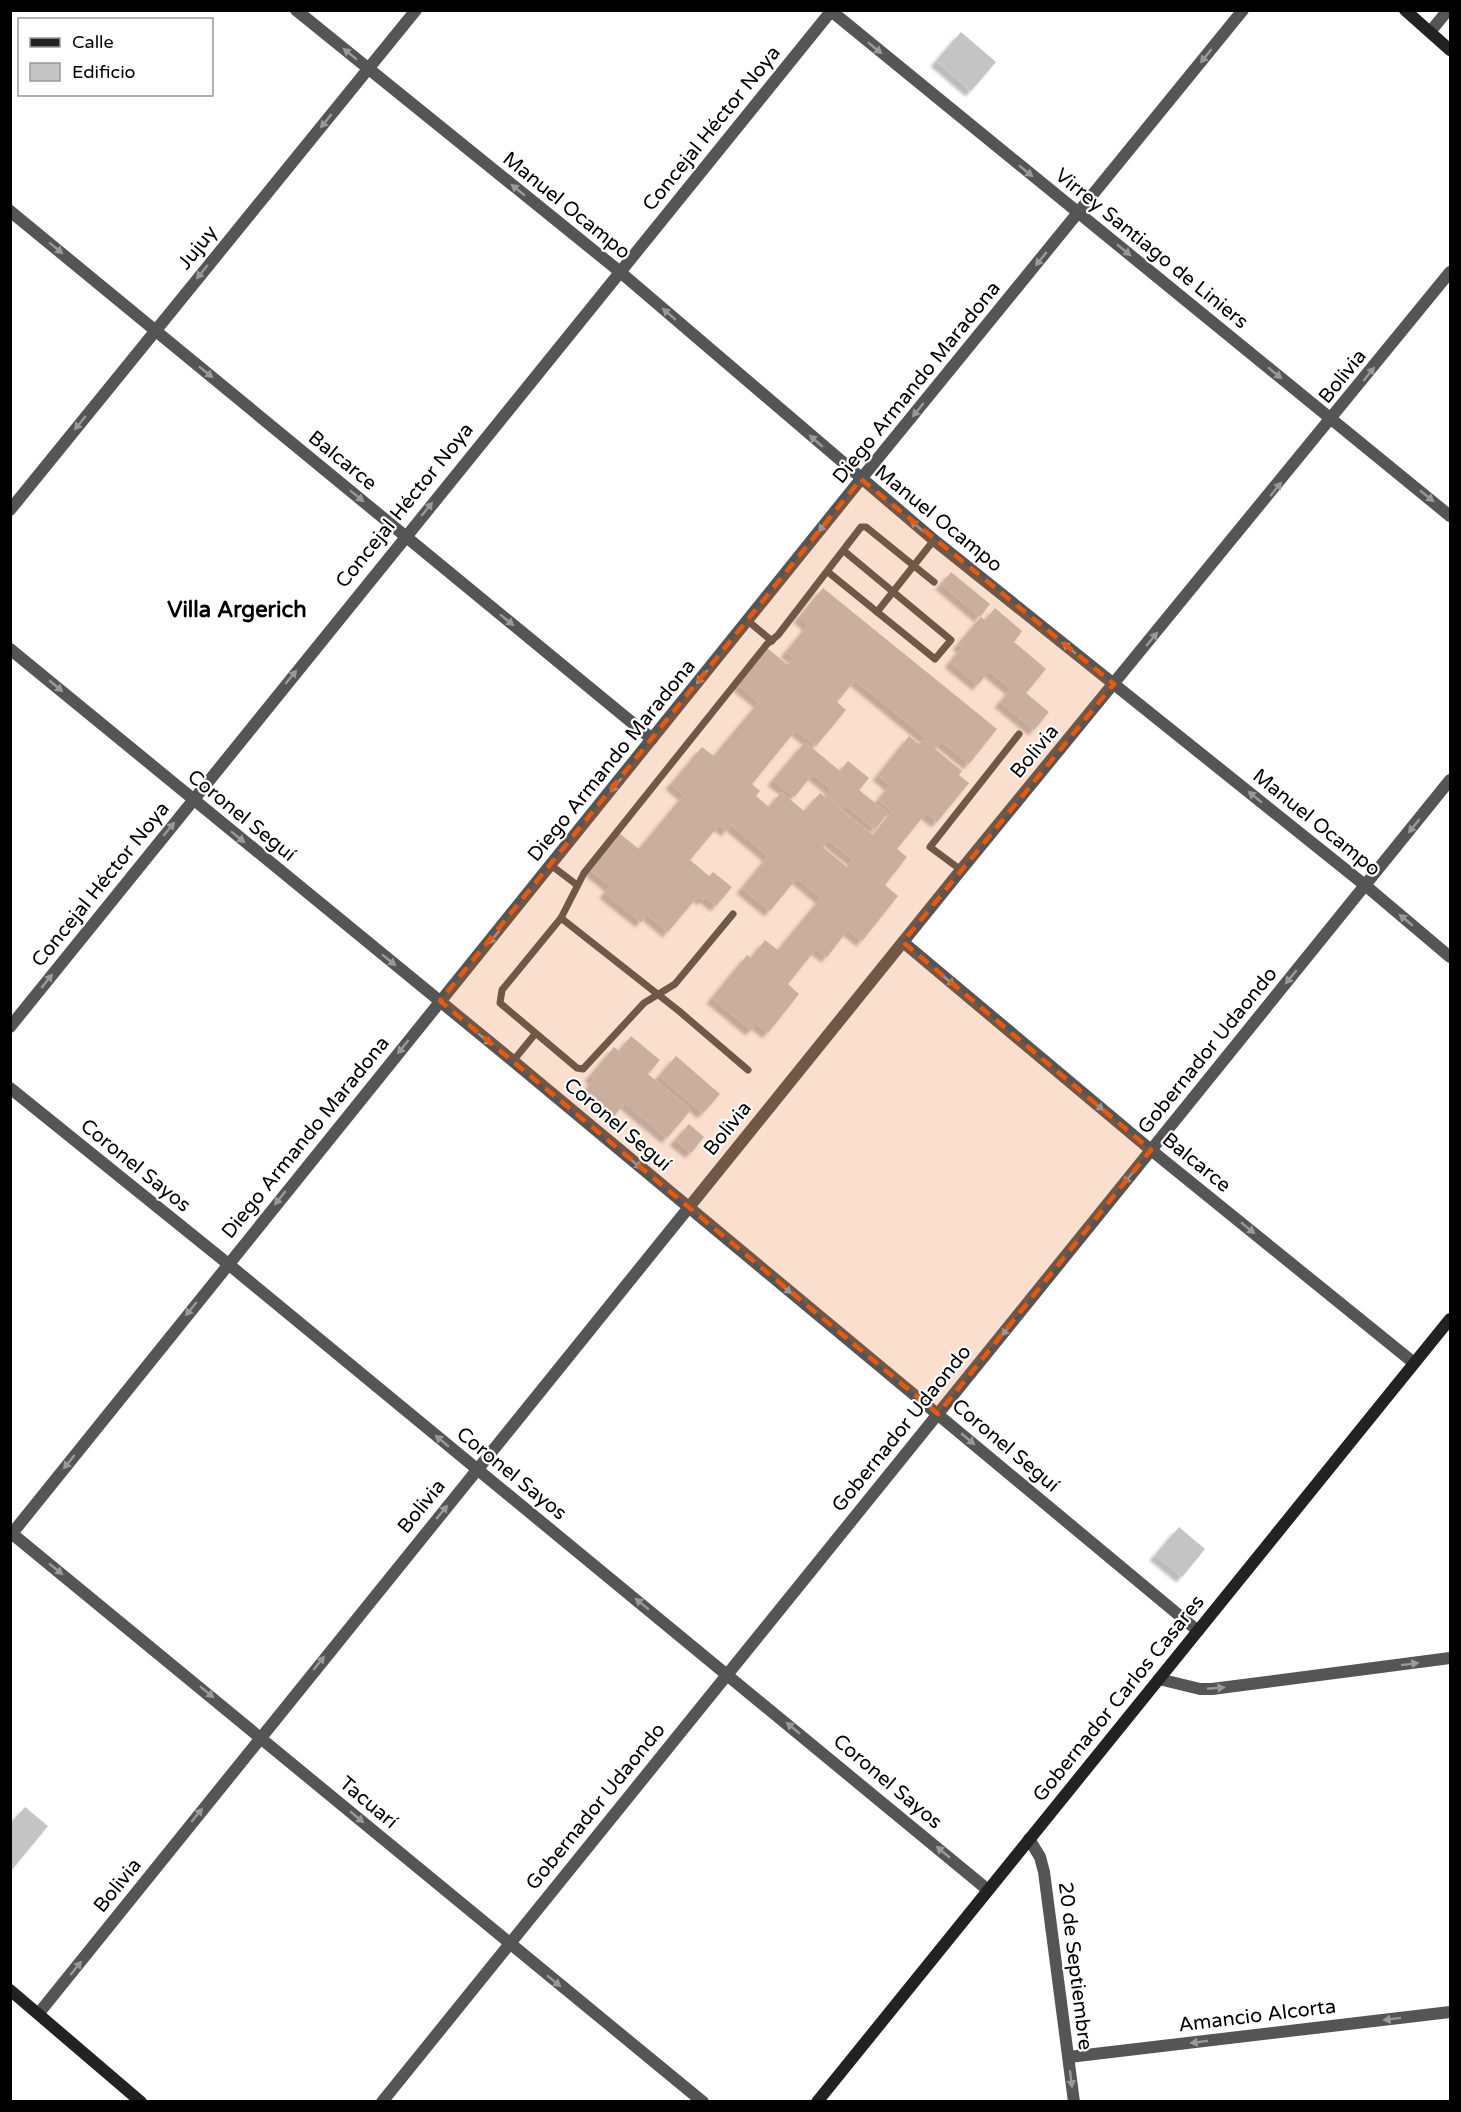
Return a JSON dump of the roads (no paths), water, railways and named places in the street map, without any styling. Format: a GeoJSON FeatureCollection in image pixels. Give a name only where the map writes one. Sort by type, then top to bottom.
{"type":"FeatureCollection","features":[{"type":"Feature","properties":{"kind":"street","name":"Manuel Ocampo"},"geometry":{"type":"LineString","coordinates":[[296,10],[619,271],[934,540],[1366,886],[1450,957]]}},
{"type":"Feature","properties":{"kind":"street","name":"Jujuy"},"geometry":{"type":"LineString","coordinates":[[10,510],[416,10]]}},
{"type":"Feature","properties":{"kind":"street","name":"Diego Armando Maradona"},"geometry":{"type":"LineString","coordinates":[[11,1533],[227,1263],[552,866],[861,479],[1243,10]]}},
{"type":"Feature","properties":{"kind":"street"},"geometry":{"type":"LineString","coordinates":[[1405,10],[1450,50]]}},
{"type":"Feature","properties":{"kind":"street"},"geometry":{"type":"LineString","coordinates":[[1430,32],[1448,10]]}},
{"type":"Feature","properties":{"kind":"street","name":"Virrey Santiago de Liniers"},"geometry":{"type":"LineString","coordinates":[[831,11],[1450,516]]}},
{"type":"Feature","properties":{"kind":"street","name":"Concejal Héctor Noya"},"geometry":{"type":"LineString","coordinates":[[10,1027],[831,11]]}},
{"type":"Feature","properties":{"kind":"street","name":"Balcarce"},"geometry":{"type":"LineString","coordinates":[[10,211],[652,739]]}},
{"type":"Feature","properties":{"kind":"street","name":"Bolivia"},"geometry":{"type":"LineString","coordinates":[[39,2013],[260,1736],[961,870],[1333,420],[1450,272]]}},
{"type":"Feature","properties":{"kind":"street","name":"Coronel Seguí"},"geometry":{"type":"LineString","coordinates":[[10,649],[513,1061],[1198,1631]]}},
{"type":"Feature","properties":{"kind":"street","name":"Gobernador Udaondo"},"geometry":{"type":"LineString","coordinates":[[382,2102],[1450,780]]}},
{"type":"Feature","properties":{"kind":"street","name":"Balcarce"},"geometry":{"type":"LineString","coordinates":[[903,942],[1151,1150],[1414,1363]]}},
{"type":"Feature","properties":{"kind":"street","name":"Coronel Sayos"},"geometry":{"type":"LineString","coordinates":[[10,1088],[727,1673],[988,1890]]}},
{"type":"Feature","properties":{"kind":"street","name":"Gobernador Carlos Casares"},"geometry":{"type":"LineString","coordinates":[[817,2102],[1450,1319]]}},
{"type":"Feature","properties":{"kind":"street","name":"Tacuarí"},"geometry":{"type":"LineString","coordinates":[[11,1533],[260,1736],[508,1944],[703,2102]]}},
{"type":"Feature","properties":{"kind":"street"},"geometry":{"type":"LineString","coordinates":[[1159,1679],[1200,1689],[1212,1689],[1450,1658]]}},
{"type":"Feature","properties":{"kind":"street","name":"20 de Septiembre"},"geometry":{"type":"LineString","coordinates":[[1029,1839],[1040,1857],[1044,1872],[1074,2102]]}},
{"type":"Feature","properties":{"kind":"street"},"geometry":{"type":"LineString","coordinates":[[10,1990],[141,2102]]}},
{"type":"Feature","properties":{"kind":"street","name":"Amancio Alcorta"},"geometry":{"type":"LineString","coordinates":[[1069,2057],[1450,2012]]}},
{"type":"Feature","properties":{"kind":"lane"},"geometry":{"type":"LineString","coordinates":[[733,915],[675,984],[644,1003],[583,1069],[578,1068],[503,1007],[500,996],[561,918],[584,873],[864,526],[934,582]]}},
{"type":"Feature","properties":{"kind":"lane"},"geometry":{"type":"LineString","coordinates":[[877,612],[934,540]]}},
{"type":"Feature","properties":{"kind":"lane"},"geometry":{"type":"LineString","coordinates":[[828,572],[935,659],[951,640],[844,551]]}},
{"type":"Feature","properties":{"kind":"lane"},"geometry":{"type":"LineString","coordinates":[[748,621],[772,641]]}},
{"type":"Feature","properties":{"kind":"lane"},"geometry":{"type":"LineString","coordinates":[[961,870],[930,847],[1019,734]]}},
{"type":"Feature","properties":{"kind":"lane"},"geometry":{"type":"LineString","coordinates":[[552,866],[577,885]]}},
{"type":"Feature","properties":{"kind":"lane"},"geometry":{"type":"LineString","coordinates":[[561,918],[658,994],[748,1070]]}},
{"type":"Feature","properties":{"kind":"lane"},"geometry":{"type":"LineString","coordinates":[[513,1061],[535,1034]]}},
{"type":"Feature","properties":{"kind":"district","name":"Villa Argerich"},"geometry":{"type":"Point","coordinates":[237,609]}}]}
